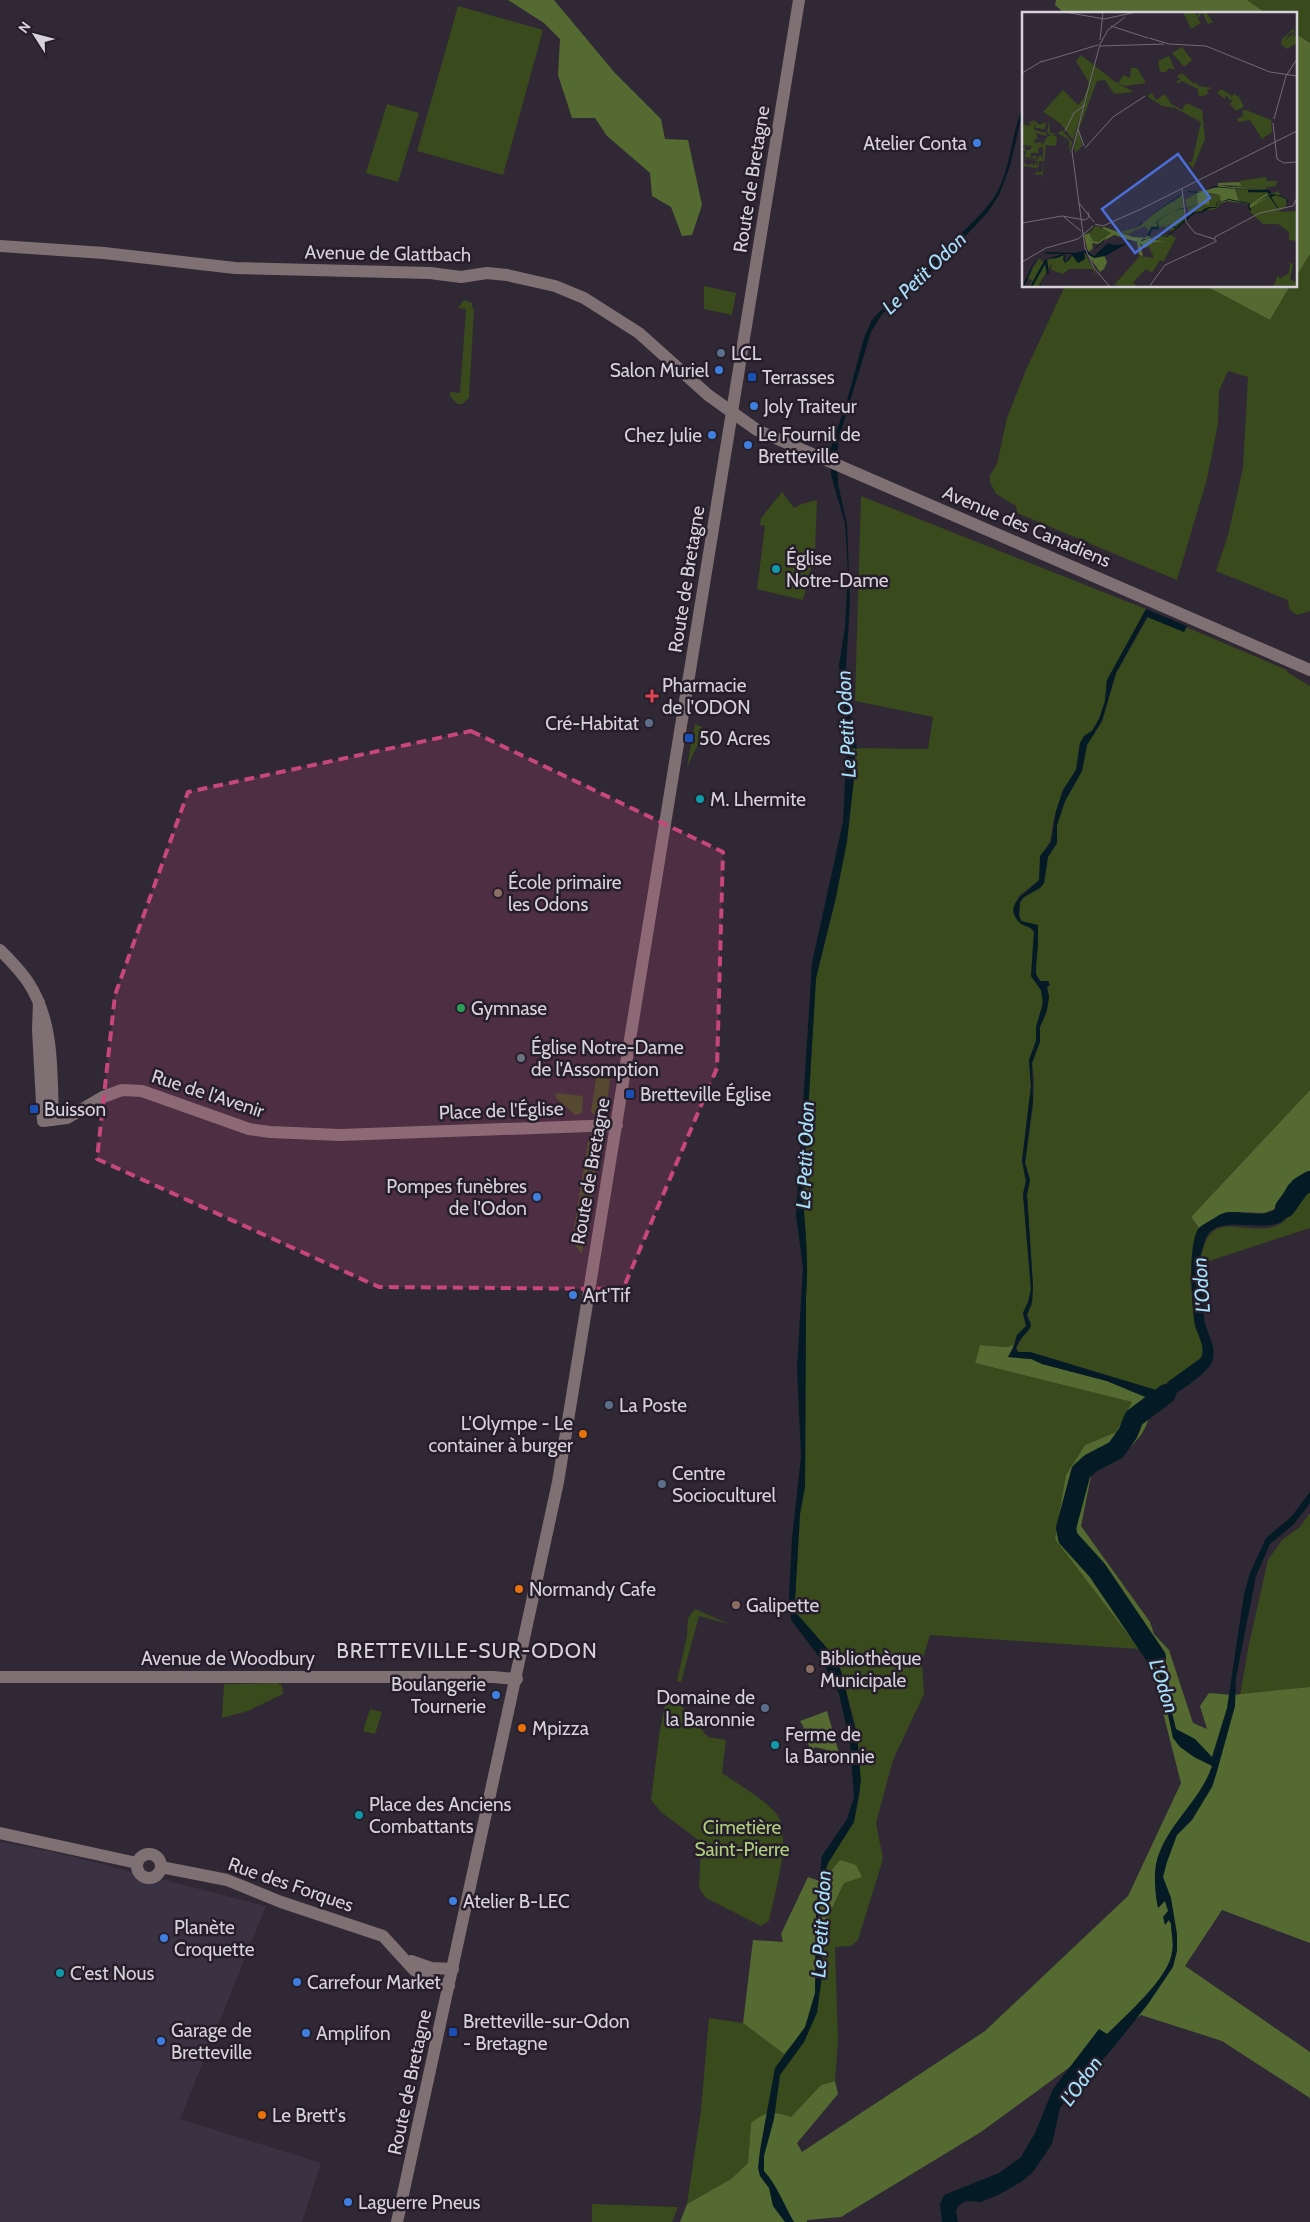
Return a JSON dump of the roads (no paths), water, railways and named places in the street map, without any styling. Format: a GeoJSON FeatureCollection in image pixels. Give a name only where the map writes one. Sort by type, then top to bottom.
{"type":"FeatureCollection","features":[{"type":"Feature","properties":{"kind":"main road","name":"Route de Bretagne"},"geometry":{"type":"LineString","coordinates":[[397,2222],[517,1679],[558,1482],[799,0]]}},
{"type":"Feature","properties":{"kind":"main road","name":"Avenue de Glattbach"},"geometry":{"type":"LineString","coordinates":[[0,246],[104,253],[235,268],[430,273],[461,277],[487,273],[508,275],[555,286],[584,298],[640,333],[732,413]]}},
{"type":"Feature","properties":{"kind":"main road","name":"Avenue des Canadiens"},"geometry":{"type":"LineString","coordinates":[[732,413],[757,430],[1310,670]]}},
{"type":"Feature","properties":{"kind":"main road","name":"Rue de l'Avenir"},"geometry":{"type":"LineString","coordinates":[[0,950],[28,982],[39,1002],[49,1030],[48,1121],[72,1116],[103,1096],[122,1090],[142,1091],[249,1128],[270,1132],[340,1135],[418,1132]]}},
{"type":"Feature","properties":{"kind":"main road","name":"Place de l'Église"},"geometry":{"type":"LineString","coordinates":[[418,1132],[616,1125]]}},
{"type":"Feature","properties":{"kind":"main road","name":"Avenue de Woodbury"},"geometry":{"type":"LineString","coordinates":[[0,1677],[493,1677],[517,1679]]}},
{"type":"Feature","properties":{"kind":"main road","name":"Rue des Forques"},"geometry":{"type":"LineString","coordinates":[[0,1834],[137,1863],[139,1873],[147,1878],[157,1874],[161,1867],[227,1880],[281,1902],[384,1936],[414,1970],[432,1981],[449,1986]]}},
{"type":"Feature","properties":{"kind":"main road","name":"Rue des Forques"},"geometry":{"type":"LineString","coordinates":[[400,1955],[421,1966],[453,1970]]}},
{"type":"Feature","properties":{"kind":"water","name":"Le Petit Odon"},"geometry":{"type":"Polygon","coordinates":[[[1022,109],[1010,166],[999,195],[988,212],[922,282],[882,314],[871,332],[839,438],[837,454],[838,484],[847,524],[850,601],[845,686],[854,724],[857,749],[852,748],[855,759],[854,778],[847,841],[836,897],[816,978],[803,1196],[807,1271],[805,1487],[800,1514],[795,1600],[797,1614],[833,1655],[841,1671],[857,1737],[861,1781],[854,1822],[828,1863],[822,1882],[818,1922],[822,1943],[822,1976],[817,2013],[804,2042],[780,2075],[774,2119],[764,2156],[764,2171],[777,2189],[794,2222],[785,2222],[773,2206],[769,2188],[760,2176],[758,2168],[760,2150],[775,2068],[805,2027],[815,1993],[816,1912],[822,1856],[847,1819],[854,1797],[850,1743],[839,1694],[823,1662],[791,1620],[789,1597],[792,1538],[801,1457],[797,1367],[803,1268],[796,1215],[812,963],[843,822],[847,731],[839,665],[845,627],[848,572],[845,523],[831,475],[830,450],[846,404],[864,338],[872,320],[878,313],[911,288],[922,276],[925,278],[928,274],[925,272],[932,263],[979,216],[993,199],[1004,177],[1022,109]]]}},
{"type":"Feature","properties":{"kind":"water"},"geometry":{"type":"Polygon","coordinates":[[[1146,609],[1187,626],[1184,632],[1147,617],[1116,673],[1102,721],[1087,745],[1082,771],[1065,801],[1057,825],[1057,843],[1048,857],[1044,883],[1020,902],[1019,915],[1021,921],[1038,925],[1036,974],[1040,981],[1048,981],[1050,985],[1047,987],[1049,997],[1047,1010],[1040,1027],[1040,1042],[1032,1063],[1033,1100],[1025,1163],[1030,1180],[1027,1195],[1033,1286],[1032,1302],[1027,1315],[1031,1326],[1016,1349],[1018,1352],[1030,1352],[1159,1391],[1169,1381],[1201,1358],[1202,1354],[1203,1349],[1195,1325],[1192,1290],[1193,1245],[1200,1227],[1225,1213],[1259,1214],[1276,1209],[1290,1184],[1298,1177],[1310,1171],[1310,1180],[1299,1189],[1290,1212],[1281,1222],[1261,1226],[1226,1225],[1216,1228],[1208,1234],[1199,1266],[1203,1283],[1205,1324],[1214,1351],[1212,1362],[1204,1373],[1184,1388],[1150,1411],[1144,1409],[1137,1415],[1134,1433],[1121,1448],[1109,1455],[1093,1457],[1076,1497],[1071,1529],[1075,1537],[1094,1556],[1134,1612],[1152,1644],[1164,1655],[1169,1677],[1169,1700],[1176,1729],[1195,1739],[1212,1757],[1227,1708],[1244,1594],[1250,1573],[1266,1538],[1291,1517],[1310,1492],[1310,1503],[1293,1525],[1270,1544],[1256,1576],[1236,1678],[1235,1706],[1216,1775],[1212,1787],[1192,1820],[1177,1835],[1167,1862],[1163,1877],[1171,1898],[1177,1934],[1177,1951],[1173,1967],[1148,2004],[1113,2048],[1060,2108],[1052,2144],[1033,2172],[1021,2182],[998,2195],[981,2202],[966,2201],[958,2206],[956,2212],[958,2222],[942,2222],[940,2204],[944,2195],[999,2173],[1021,2157],[1035,2133],[1053,2089],[1099,2029],[1107,2034],[1135,2007],[1163,1973],[1169,1962],[1173,1942],[1171,1924],[1169,1920],[1165,1925],[1163,1917],[1168,1911],[1165,1901],[1158,1908],[1155,1884],[1156,1864],[1166,1838],[1199,1791],[1212,1766],[1180,1747],[1173,1738],[1160,1678],[1152,1652],[1088,1556],[1072,1541],[1066,1531],[1076,1476],[1084,1459],[1092,1453],[1116,1444],[1126,1433],[1136,1411],[1150,1402],[1150,1399],[1107,1381],[1042,1364],[1031,1359],[1008,1357],[1013,1349],[1017,1335],[1026,1326],[1023,1313],[1031,1289],[1023,1194],[1026,1181],[1022,1161],[1031,1086],[1029,1060],[1036,1041],[1036,1027],[1043,1003],[1041,990],[1031,976],[1034,932],[1031,928],[1018,921],[1013,908],[1020,898],[1039,880],[1040,856],[1051,842],[1056,811],[1063,790],[1076,770],[1080,743],[1084,736],[1092,731],[1099,719],[1105,701],[1107,680],[1146,609]]]}},
{"type":"Feature","properties":{"kind":"waterway","name":"L'Odon"},"geometry":{"type":"LineString","coordinates":[[1285,1208],[1300,1187],[1310,1181]]}},
{"type":"Feature","properties":{"kind":"waterway","name":"L'Odon"},"geometry":{"type":"LineString","coordinates":[[1156,1657],[1097,1570],[1068,1538],[1066,1528],[1081,1472],[1091,1463],[1116,1450],[1128,1433],[1134,1418],[1166,1394]]}},
{"type":"Feature","properties":{"kind":"place","name":"Atelier Conta"},"geometry":{"type":"Point","coordinates":[977,143]}},
{"type":"Feature","properties":{"kind":"place","name":"LCL"},"geometry":{"type":"Point","coordinates":[721,353]}},
{"type":"Feature","properties":{"kind":"place","name":"Salon Muriel"},"geometry":{"type":"Point","coordinates":[719,370]}},
{"type":"Feature","properties":{"kind":"place","name":"Terrasses"},"geometry":{"type":"Point","coordinates":[752,377]}},
{"type":"Feature","properties":{"kind":"place","name":"Joly Traiteur"},"geometry":{"type":"Point","coordinates":[754,406]}},
{"type":"Feature","properties":{"kind":"place","name":"Chez Julie"},"geometry":{"type":"Point","coordinates":[712,435]}},
{"type":"Feature","properties":{"kind":"place","name":"Le Fournil de Bretteville"},"geometry":{"type":"Point","coordinates":[748,445]}},
{"type":"Feature","properties":{"kind":"place","name":"Église Notre-Dame"},"geometry":{"type":"Point","coordinates":[776,569]}},
{"type":"Feature","properties":{"kind":"place","name":"Pharmacie de l'ODON"},"geometry":{"type":"Point","coordinates":[652,696]}},
{"type":"Feature","properties":{"kind":"place","name":"Cré-Habitat"},"geometry":{"type":"Point","coordinates":[649,723]}},
{"type":"Feature","properties":{"kind":"place","name":"50 Acres"},"geometry":{"type":"Point","coordinates":[689,738]}},
{"type":"Feature","properties":{"kind":"place","name":"M. Lhermite"},"geometry":{"type":"Point","coordinates":[700,799]}},
{"type":"Feature","properties":{"kind":"place","name":"École primaire les Odons"},"geometry":{"type":"Point","coordinates":[498,893]}},
{"type":"Feature","properties":{"kind":"place","name":"Gymnase"},"geometry":{"type":"Point","coordinates":[461,1008]}},
{"type":"Feature","properties":{"kind":"place","name":"Église Notre-Dame de l'Assomption"},"geometry":{"type":"Point","coordinates":[521,1058]}},
{"type":"Feature","properties":{"kind":"place","name":"Bretteville Église"},"geometry":{"type":"Point","coordinates":[630,1094]}},
{"type":"Feature","properties":{"kind":"place","name":"Buisson"},"geometry":{"type":"Point","coordinates":[34,1109]}},
{"type":"Feature","properties":{"kind":"place","name":"Pompes funèbres de l'Odon"},"geometry":{"type":"Point","coordinates":[537,1197]}},
{"type":"Feature","properties":{"kind":"place","name":"Art'Tif"},"geometry":{"type":"Point","coordinates":[573,1295]}},
{"type":"Feature","properties":{"kind":"place","name":"La Poste"},"geometry":{"type":"Point","coordinates":[609,1405]}},
{"type":"Feature","properties":{"kind":"place","name":"L'Olympe - Le container à burger"},"geometry":{"type":"Point","coordinates":[583,1434]}},
{"type":"Feature","properties":{"kind":"place","name":"Centre Socioculturel"},"geometry":{"type":"Point","coordinates":[662,1484]}},
{"type":"Feature","properties":{"kind":"place","name":"Normandy Cafe"},"geometry":{"type":"Point","coordinates":[519,1589]}},
{"type":"Feature","properties":{"kind":"place","name":"Galipette"},"geometry":{"type":"Point","coordinates":[736,1605]}},
{"type":"Feature","properties":{"kind":"place","name":"Bibliothèque Municipale"},"geometry":{"type":"Point","coordinates":[810,1669]}},
{"type":"Feature","properties":{"kind":"place","name":"Boulangerie Tournerie"},"geometry":{"type":"Point","coordinates":[496,1695]}},
{"type":"Feature","properties":{"kind":"place","name":"Domaine de la Baronnie"},"geometry":{"type":"Point","coordinates":[765,1708]}},
{"type":"Feature","properties":{"kind":"place","name":"Mpizza"},"geometry":{"type":"Point","coordinates":[522,1728]}},
{"type":"Feature","properties":{"kind":"place","name":"Ferme de la Baronnie"},"geometry":{"type":"Point","coordinates":[775,1745]}},
{"type":"Feature","properties":{"kind":"place","name":"Place des Anciens Combattants"},"geometry":{"type":"Point","coordinates":[359,1815]}},
{"type":"Feature","properties":{"kind":"place","name":"Atelier B-LEC"},"geometry":{"type":"Point","coordinates":[453,1901]}},
{"type":"Feature","properties":{"kind":"place","name":"Planète Croquette"},"geometry":{"type":"Point","coordinates":[164,1938]}},
{"type":"Feature","properties":{"kind":"place","name":"C'est Nous"},"geometry":{"type":"Point","coordinates":[60,1973]}},
{"type":"Feature","properties":{"kind":"place","name":"Carrefour Market"},"geometry":{"type":"Point","coordinates":[297,1982]}},
{"type":"Feature","properties":{"kind":"place","name":"Bretteville-sur-Odon - Bretagne"},"geometry":{"type":"Point","coordinates":[453,2032]}},
{"type":"Feature","properties":{"kind":"place","name":"Amplifon"},"geometry":{"type":"Point","coordinates":[306,2033]}},
{"type":"Feature","properties":{"kind":"place","name":"Garage de Bretteville"},"geometry":{"type":"Point","coordinates":[161,2041]}},
{"type":"Feature","properties":{"kind":"place","name":"Le Brett's"},"geometry":{"type":"Point","coordinates":[262,2115]}},
{"type":"Feature","properties":{"kind":"place","name":"Laguerre Pneus"},"geometry":{"type":"Point","coordinates":[348,2202]}},
{"type":"Feature","properties":{"kind":"district","name":"BRETTEVILLE-SUR-ODON"},"geometry":{"type":"Point","coordinates":[467,1651]}},
{"type":"Feature","properties":{"kind":"park label","name":"Cimetière Saint-Pierre"},"geometry":{"type":"Point","coordinates":[742,1838]}}]}
